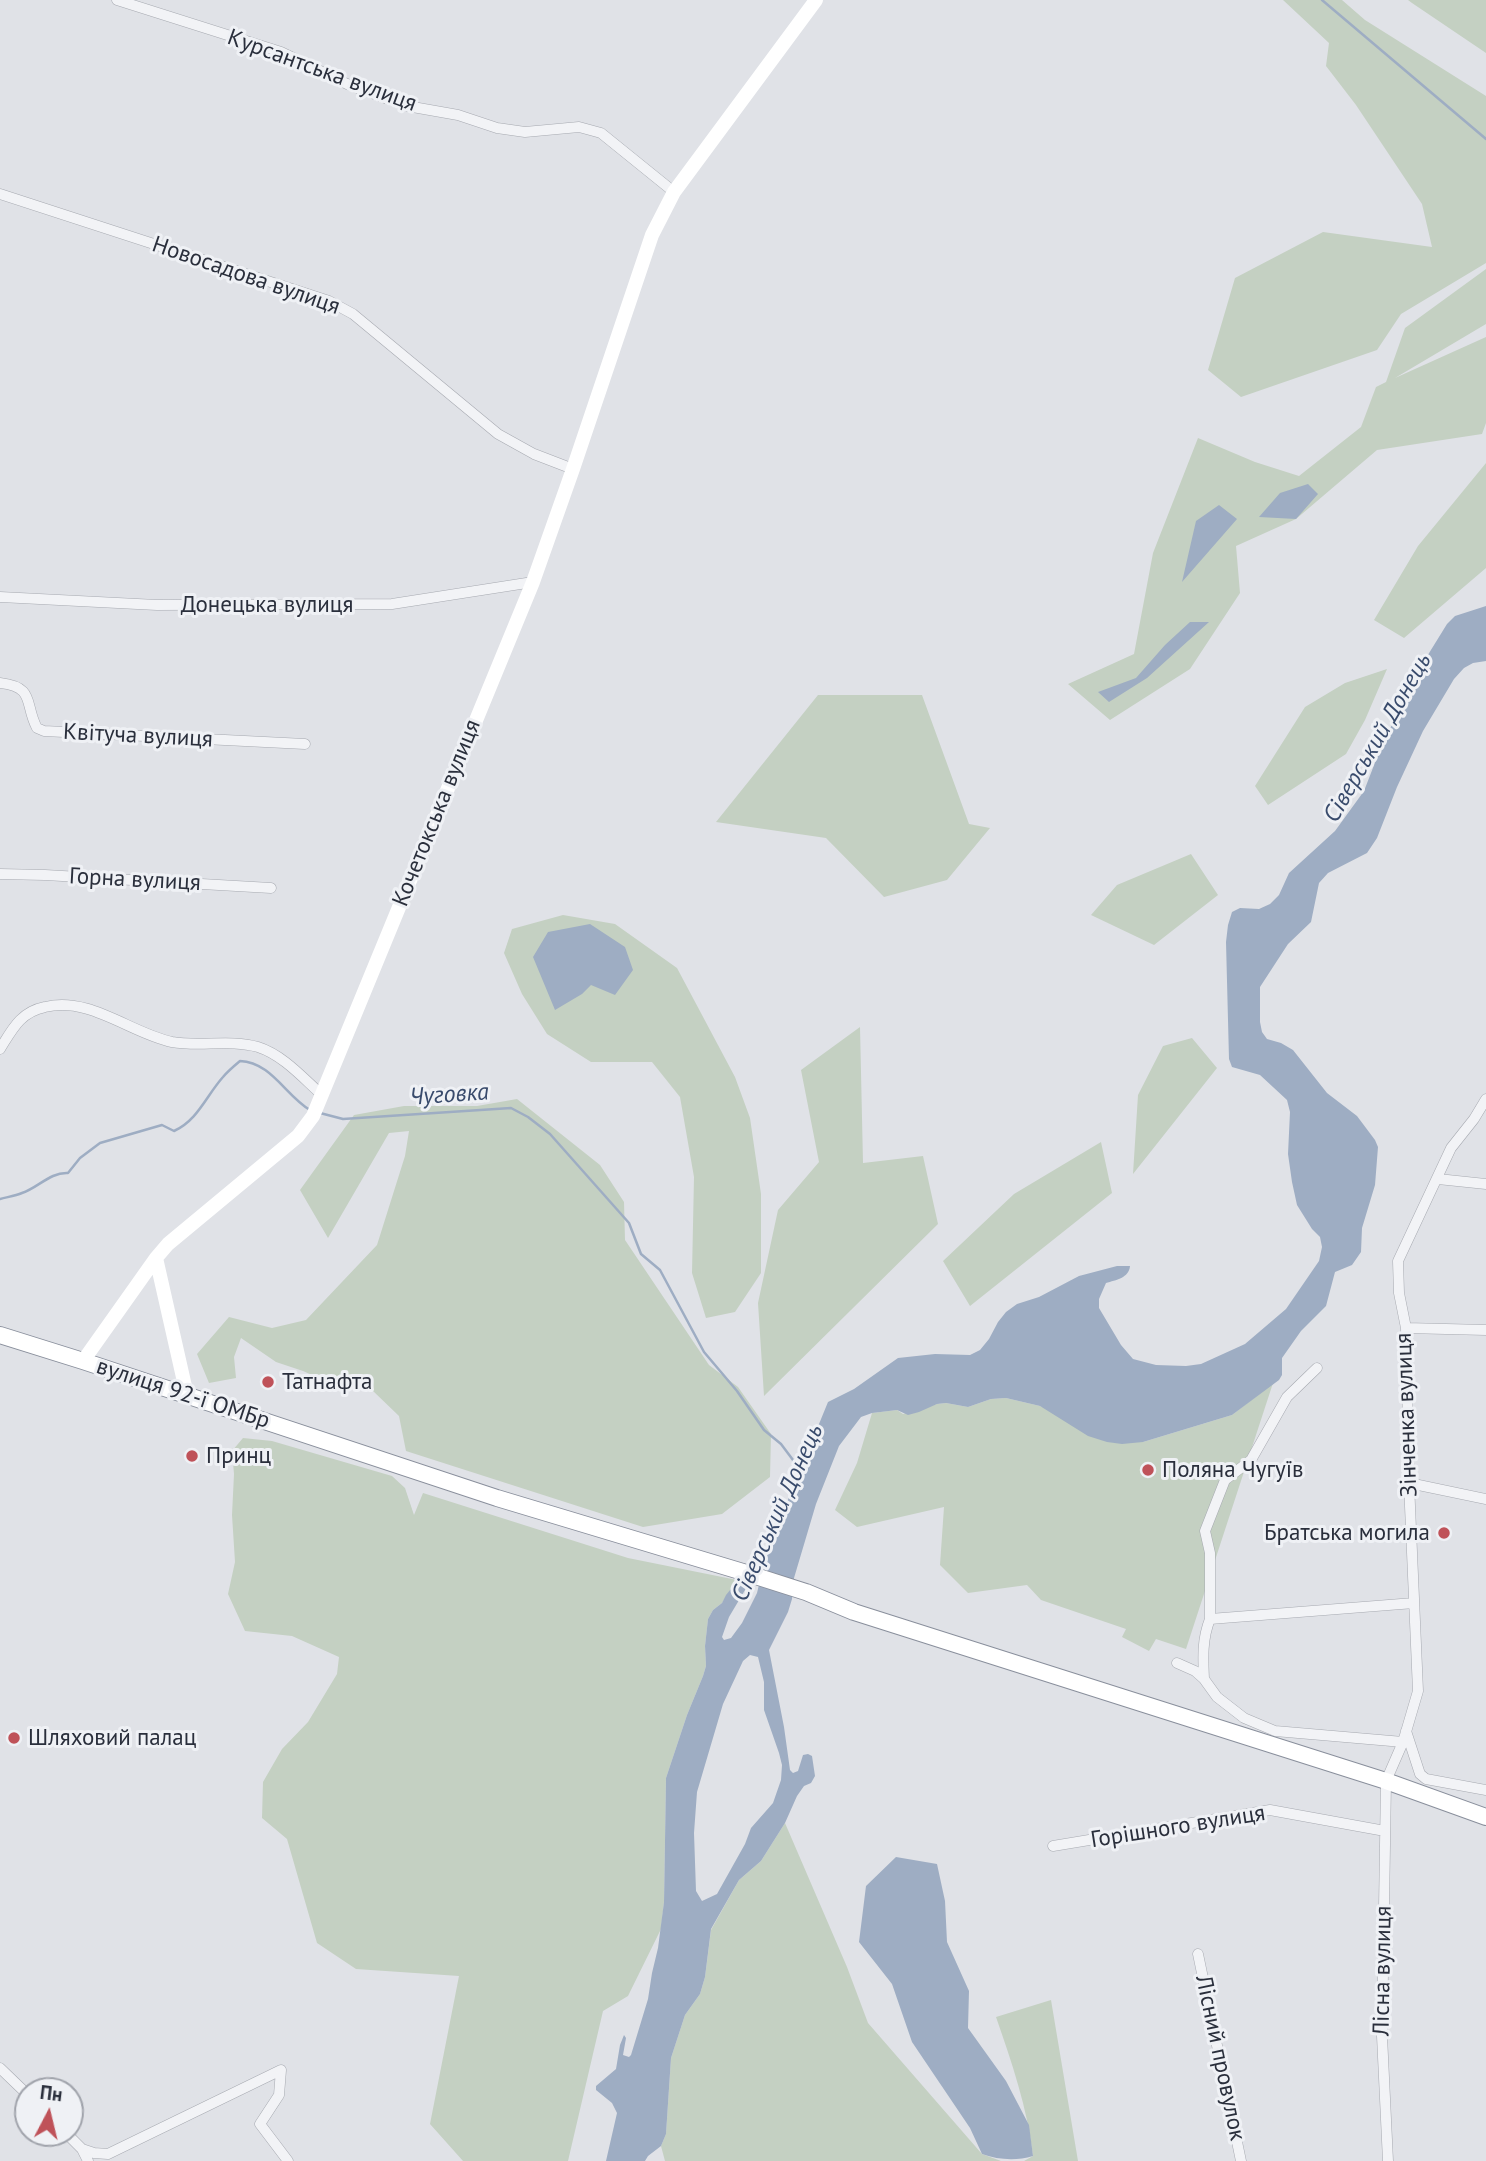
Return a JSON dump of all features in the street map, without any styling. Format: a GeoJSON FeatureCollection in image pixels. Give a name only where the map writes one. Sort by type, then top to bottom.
{"type":"FeatureCollection","features":[{"type":"Feature","properties":{"kind":"highway","name":"вулиця 92-ї ОМБр"},"geometry":{"type":"LineString","coordinates":[[0,1335],[498,1498],[806,1592],[854,1612],[1386,1781],[1486,1817]]}},
{"type":"Feature","properties":{"kind":"main road","name":"Кочетокська вулиця"},"geometry":{"type":"LineString","coordinates":[[83,1361],[168,1244],[298,1136],[317,1106],[533,582],[652,235],[674,192],[816,0]]}},
{"type":"Feature","properties":{"kind":"main road"},"geometry":{"type":"LineString","coordinates":[[156,1258],[187,1395]]}},
{"type":"Feature","properties":{"kind":"street","name":"Курсантська вулиця"},"geometry":{"type":"LineString","coordinates":[[117,0],[281,52],[346,84],[407,106],[458,115],[497,128],[525,132],[579,127],[590,129],[601,133],[674,192]]}},
{"type":"Feature","properties":{"kind":"street","name":"Новосадова вулиця"},"geometry":{"type":"LineString","coordinates":[[0,194],[329,300],[353,314],[498,434],[534,454],[573,470]]}},
{"type":"Feature","properties":{"kind":"street","name":"Донецька вулиця"},"geometry":{"type":"LineString","coordinates":[[0,597],[157,605],[392,604],[533,582]]}},
{"type":"Feature","properties":{"kind":"street","name":"Квітуча вулиця"},"geometry":{"type":"LineString","coordinates":[[0,683],[19,687],[26,694],[32,719],[37,728],[44,731],[305,744]]}},
{"type":"Feature","properties":{"kind":"street","name":"Горна вулиця"},"geometry":{"type":"LineString","coordinates":[[0,874],[46,874],[271,888]]}},
{"type":"Feature","properties":{"kind":"street"},"geometry":{"type":"LineString","coordinates":[[0,1049],[19,1019],[33,1010],[47,1006],[80,1007],[171,1041],[258,1047],[274,1055],[317,1106]]}},
{"type":"Feature","properties":{"kind":"street","name":"Зінченка вулиця"},"geometry":{"type":"LineString","coordinates":[[1386,1781],[1403,1742],[1418,1691],[1409,1483],[1406,1328],[1399,1293],[1398,1261],[1451,1147],[1486,1099]]}},
{"type":"Feature","properties":{"kind":"street"},"geometry":{"type":"LineString","coordinates":[[1438,1179],[1486,1184]]}},
{"type":"Feature","properties":{"kind":"street"},"geometry":{"type":"LineString","coordinates":[[1406,1328],[1486,1330]]}},
{"type":"Feature","properties":{"kind":"street"},"geometry":{"type":"LineString","coordinates":[[1204,1679],[1204,1634],[1210,1619],[1210,1553],[1205,1531],[1225,1480],[1251,1460],[1287,1397],[1317,1368]]}},
{"type":"Feature","properties":{"kind":"street"},"geometry":{"type":"LineString","coordinates":[[1409,1483],[1486,1499]]}},
{"type":"Feature","properties":{"kind":"street"},"geometry":{"type":"LineString","coordinates":[[1210,1619],[1414,1602]]}},
{"type":"Feature","properties":{"kind":"street"},"geometry":{"type":"LineString","coordinates":[[1177,1663],[1195,1671],[1217,1697],[1244,1718],[1275,1731],[1403,1742]]}},
{"type":"Feature","properties":{"kind":"street"},"geometry":{"type":"LineString","coordinates":[[1406,1730],[1420,1774],[1426,1779],[1486,1790]]}},
{"type":"Feature","properties":{"kind":"street","name":"Лісна вулиця"},"geometry":{"type":"LineString","coordinates":[[1386,1781],[1382,2036],[1388,2161]]}},
{"type":"Feature","properties":{"kind":"street","name":"Горішного вулиця"},"geometry":{"type":"LineString","coordinates":[[1053,1846],[1270,1810],[1385,1831]]}},
{"type":"Feature","properties":{"kind":"street","name":"Лісний провулок"},"geometry":{"type":"LineString","coordinates":[[1198,1954],[1241,2161]]}},
{"type":"Feature","properties":{"kind":"street"},"geometry":{"type":"LineString","coordinates":[[0,2068],[14,2082]]}},
{"type":"Feature","properties":{"kind":"street"},"geometry":{"type":"LineString","coordinates":[[82,2149],[108,2154],[281,2070],[279,2095],[260,2124],[288,2161]]}},
{"type":"Feature","properties":{"kind":"street"},"geometry":{"type":"LineString","coordinates":[[82,2149],[88,2161]]}},
{"type":"Feature","properties":{"kind":"green space"},"geometry":{"type":"Polygon","coordinates":[[[1283,0],[1342,0],[1365,20],[1486,96],[1486,263],[1401,314],[1377,350],[1241,397],[1208,370],[1235,278],[1323,232],[1432,247],[1422,204],[1356,105],[1326,66],[1329,43],[1283,0]]]}},
{"type":"Feature","properties":{"kind":"green space"},"geometry":{"type":"Polygon","coordinates":[[[1408,0],[1486,0],[1486,53],[1412,3],[1408,0]]]}},
{"type":"Feature","properties":{"kind":"green space"},"geometry":{"type":"Polygon","coordinates":[[[1486,269],[1486,324],[1395,378],[1486,337],[1486,423],[1482,434],[1377,450],[1296,519],[1236,546],[1240,593],[1190,669],[1110,720],[1068,684],[1134,654],[1153,553],[1198,438],[1255,462],[1299,476],[1361,427],[1376,387],[1386,382],[1405,328],[1486,269]]]}},
{"type":"Feature","properties":{"kind":"green space"},"geometry":{"type":"Polygon","coordinates":[[[1486,463],[1486,568],[1404,638],[1374,620],[1418,546],[1486,463]]]}},
{"type":"Feature","properties":{"kind":"green space"},"geometry":{"type":"Polygon","coordinates":[[[1387,669],[1365,720],[1346,754],[1268,805],[1255,786],[1305,707],[1345,683],[1387,669]]]}},
{"type":"Feature","properties":{"kind":"green space"},"geometry":{"type":"Polygon","coordinates":[[[818,695],[922,695],[969,824],[990,828],[947,880],[884,897],[826,838],[716,822],[818,695]]]}},
{"type":"Feature","properties":{"kind":"green space"},"geometry":{"type":"Polygon","coordinates":[[[1191,854],[1218,895],[1154,945],[1091,915],[1117,885],[1191,854]]]}},
{"type":"Feature","properties":{"kind":"green space"},"geometry":{"type":"Polygon","coordinates":[[[563,915],[615,924],[677,968],[735,1077],[750,1118],[761,1194],[761,1273],[735,1312],[706,1318],[692,1273],[694,1177],[680,1097],[652,1062],[591,1062],[547,1034],[522,994],[504,953],[512,929],[563,915]]]}},
{"type":"Feature","properties":{"kind":"green space"},"geometry":{"type":"Polygon","coordinates":[[[860,1027],[863,1163],[923,1156],[938,1224],[764,1396],[758,1303],[778,1210],[819,1162],[801,1070],[860,1027]]]}},
{"type":"Feature","properties":{"kind":"green space"},"geometry":{"type":"Polygon","coordinates":[[[1192,1038],[1217,1068],[1133,1174],[1138,1095],[1163,1046],[1192,1038]]]}},
{"type":"Feature","properties":{"kind":"green space"},"geometry":{"type":"Polygon","coordinates":[[[517,1099],[600,1165],[624,1202],[625,1240],[709,1365],[738,1387],[771,1434],[770,1477],[722,1514],[643,1527],[406,1451],[399,1416],[373,1391],[354,1381],[332,1384],[276,1362],[241,1338],[234,1357],[236,1378],[209,1383],[197,1354],[229,1317],[272,1328],[306,1320],[377,1245],[405,1156],[409,1131],[389,1133],[328,1238],[300,1190],[354,1115],[404,1106],[477,1106],[517,1099]]]}},
{"type":"Feature","properties":{"kind":"green space"},"geometry":{"type":"Polygon","coordinates":[[[1101,1142],[1112,1193],[970,1306],[943,1261],[1014,1194],[1101,1142]]]}},
{"type":"Feature","properties":{"kind":"green space"},"geometry":{"type":"Polygon","coordinates":[[[1273,1383],[1186,1649],[1156,1639],[1149,1651],[1122,1637],[1126,1629],[1041,1600],[1027,1585],[968,1593],[940,1565],[944,1507],[857,1527],[835,1510],[857,1463],[872,1413],[897,1410],[903,1414],[946,1403],[968,1407],[991,1399],[1006,1398],[1040,1406],[1143,1442],[1232,1415],[1273,1383]]]}},
{"type":"Feature","properties":{"kind":"green space"},"geometry":{"type":"Polygon","coordinates":[[[243,1438],[272,1441],[392,1476],[405,1488],[414,1515],[423,1493],[628,1558],[737,1580],[708,1619],[706,1666],[666,1778],[664,1902],[661,1929],[628,1996],[603,2011],[568,2161],[463,2161],[430,2124],[459,1976],[356,1969],[317,1943],[287,1839],[262,1818],[263,1782],[282,1749],[308,1722],[337,1674],[339,1657],[292,1636],[245,1631],[228,1594],[235,1562],[232,1451],[243,1438]]]}},
{"type":"Feature","properties":{"kind":"green space"},"geometry":{"type":"Polygon","coordinates":[[[785,1823],[868,2023],[982,2154],[1001,2161],[665,2161],[661,2146],[666,2134],[671,2058],[685,2015],[700,1994],[711,1930],[739,1880],[761,1861],[785,1823]]]}},
{"type":"Feature","properties":{"kind":"green space"},"geometry":{"type":"Polygon","coordinates":[[[1051,2000],[1078,2161],[1024,2161],[1033,2156],[1027,2120],[996,2017],[1051,2000]]]}},
{"type":"Feature","properties":{"kind":"water"},"geometry":{"type":"Polygon","coordinates":[[[1308,484],[1318,494],[1296,519],[1259,517],[1280,493],[1308,484]]]}},
{"type":"Feature","properties":{"kind":"water"},"geometry":{"type":"Polygon","coordinates":[[[1219,505],[1237,519],[1182,582],[1196,521],[1219,505]]]}},
{"type":"Feature","properties":{"kind":"water"},"geometry":{"type":"Polygon","coordinates":[[[1486,606],[1486,661],[1464,668],[1454,679],[1423,731],[1377,838],[1367,853],[1328,873],[1319,883],[1311,922],[1288,944],[1260,987],[1260,1022],[1267,1039],[1293,1050],[1327,1093],[1357,1116],[1378,1147],[1375,1185],[1362,1228],[1361,1252],[1352,1265],[1335,1272],[1326,1306],[1301,1331],[1282,1358],[1282,1375],[1279,1380],[1232,1415],[1143,1442],[1122,1444],[1088,1436],[1040,1406],[1006,1398],[991,1399],[968,1407],[937,1404],[908,1415],[897,1410],[861,1417],[839,1446],[816,1504],[794,1578],[788,1612],[769,1650],[790,1770],[793,1773],[798,1771],[803,1755],[808,1754],[812,1756],[815,1776],[797,1796],[785,1823],[761,1861],[739,1880],[711,1929],[700,1994],[685,2015],[671,2058],[666,2134],[661,2146],[645,2161],[606,2161],[617,2113],[612,2103],[596,2090],[596,2086],[616,2069],[624,2035],[626,2038],[623,2055],[631,2055],[648,1999],[664,1902],[666,1778],[706,1666],[708,1619],[739,1579],[748,1585],[729,1617],[722,1637],[724,1640],[731,1638],[742,1623],[757,1593],[767,1551],[828,1402],[854,1389],[898,1358],[935,1354],[970,1355],[980,1350],[1006,1312],[1017,1304],[1039,1297],[1079,1276],[1117,1266],[1130,1266],[1125,1276],[1106,1283],[1099,1299],[1099,1308],[1121,1345],[1133,1359],[1156,1365],[1201,1364],[1245,1344],[1286,1309],[1319,1261],[1322,1247],[1320,1237],[1297,1205],[1292,1182],[1288,1154],[1290,1112],[1287,1100],[1260,1075],[1232,1067],[1229,1059],[1226,942],[1228,925],[1232,912],[1240,908],[1259,909],[1270,904],[1279,895],[1289,873],[1335,831],[1364,791],[1383,742],[1406,698],[1414,672],[1455,616],[1486,606]],[[750,1655],[743,1661],[723,1704],[697,1792],[694,1833],[696,1891],[702,1901],[717,1894],[751,1828],[773,1803],[781,1780],[782,1765],[764,1710],[764,1682],[758,1657],[750,1655]]]}},
{"type":"Feature","properties":{"kind":"water"},"geometry":{"type":"Polygon","coordinates":[[[1190,622],[1209,622],[1147,678],[1109,702],[1098,692],[1136,678],[1190,622]]]}},
{"type":"Feature","properties":{"kind":"water"},"geometry":{"type":"Polygon","coordinates":[[[590,924],[625,947],[633,970],[615,995],[591,985],[582,994],[555,1010],[533,957],[548,932],[590,924]]]}},
{"type":"Feature","properties":{"kind":"water"},"geometry":{"type":"Polygon","coordinates":[[[896,1857],[937,1864],[945,1901],[947,1942],[969,1991],[968,2028],[1006,2081],[1029,2125],[1033,2156],[1007,2159],[982,2154],[970,2128],[912,2042],[892,1984],[859,1942],[866,1886],[896,1857]]]}},
{"type":"Feature","properties":{"kind":"waterway"},"geometry":{"type":"LineString","coordinates":[[1322,0],[1486,139]]}},
{"type":"Feature","properties":{"kind":"waterway","name":"Чуговка"},"geometry":{"type":"LineString","coordinates":[[0,1199],[28,1191],[55,1175],[68,1173],[80,1158],[100,1143],[162,1125],[174,1131],[196,1114],[217,1084],[240,1061],[261,1067],[310,1110]]}},
{"type":"Feature","properties":{"kind":"waterway","name":"Чуговка"},"geometry":{"type":"LineString","coordinates":[[320,1113],[343,1119],[511,1108],[528,1117],[550,1134],[629,1223],[641,1254],[660,1270],[704,1352],[737,1391],[764,1430],[781,1444],[793,1460],[798,1478]]}},
{"type":"Feature","properties":{"kind":"place","name":"Татнафта"},"geometry":{"type":"Point","coordinates":[268,1382]}},
{"type":"Feature","properties":{"kind":"place","name":"Принц"},"geometry":{"type":"Point","coordinates":[192,1456]}},
{"type":"Feature","properties":{"kind":"place","name":"Поляна Чугуїв"},"geometry":{"type":"Point","coordinates":[1148,1470]}},
{"type":"Feature","properties":{"kind":"place","name":"Братська могила"},"geometry":{"type":"Point","coordinates":[1444,1533]}},
{"type":"Feature","properties":{"kind":"place","name":"Шляховий палац"},"geometry":{"type":"Point","coordinates":[14,1738]}},
{"type":"Feature","properties":{"kind":"water label","name":"Сіверський Донець"},"geometry":{"type":"Point","coordinates":[1378,738]}},
{"type":"Feature","properties":{"kind":"water label","name":"Сіверський Донець"},"geometry":{"type":"Point","coordinates":[778,1513]}}]}
